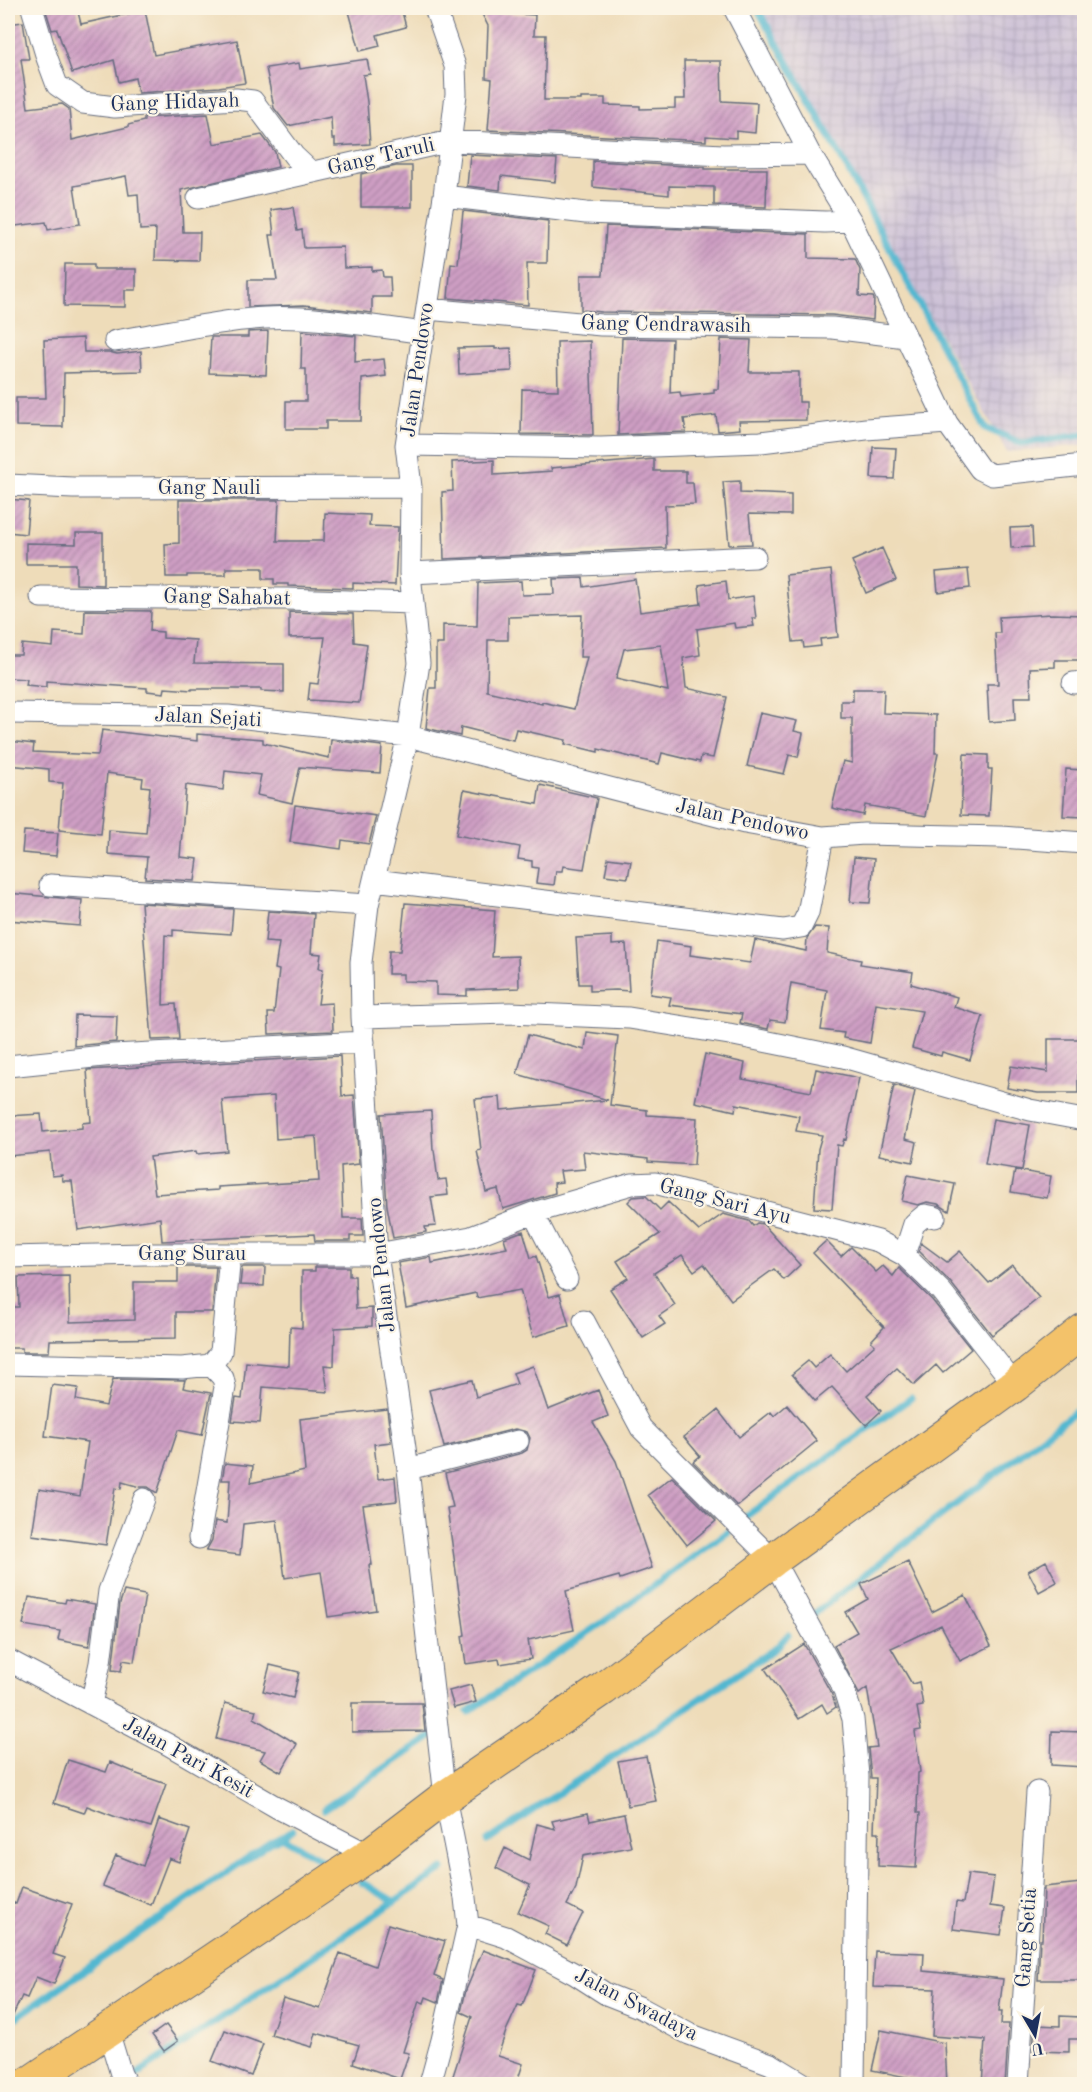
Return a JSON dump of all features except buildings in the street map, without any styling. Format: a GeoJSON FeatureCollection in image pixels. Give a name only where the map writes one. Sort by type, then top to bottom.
{"type":"FeatureCollection","features":[{"type":"Feature","properties":{"kind":"main road"},"geometry":{"type":"LineString","coordinates":[[28,2085],[369,1855],[446,1797],[603,1689],[773,1560],[1015,1385],[1084,1330]]}},
{"type":"Feature","properties":{"kind":"street","name":"Gang Hidayah"},"geometry":{"type":"LineString","coordinates":[[32,8],[57,86],[83,103],[115,107],[236,99],[253,101],[294,156],[311,172]]}},
{"type":"Feature","properties":{"kind":"street","name":"Jalan Pendowo"},"geometry":{"type":"LineString","coordinates":[[429,2085],[442,2040],[468,1925],[446,1797],[408,1469],[377,1254],[362,1017],[361,962],[368,905],[408,736],[418,663],[410,573],[411,488],[406,445],[444,196],[456,94],[455,66],[435,8]]}},
{"type":"Feature","properties":{"kind":"street"},"geometry":{"type":"LineString","coordinates":[[734,8],[810,153],[850,220],[947,423],[980,469],[992,475],[1084,465]]}},
{"type":"Feature","properties":{"kind":"street","name":"Gang Taruli"},"geometry":{"type":"LineString","coordinates":[[198,198],[451,141],[723,155],[810,153]]}},
{"type":"Feature","properties":{"kind":"street"},"geometry":{"type":"LineString","coordinates":[[444,196],[586,213],[825,222],[850,220]]}},
{"type":"Feature","properties":{"kind":"street","name":"Gang Cendrawasih"},"geometry":{"type":"LineString","coordinates":[[427,309],[601,326],[832,328],[906,336]]}},
{"type":"Feature","properties":{"kind":"street"},"geometry":{"type":"LineString","coordinates":[[115,341],[227,322],[267,318],[310,320],[424,333]]}},
{"type":"Feature","properties":{"kind":"street"},"geometry":{"type":"LineString","coordinates":[[406,445],[601,448],[760,442],[866,429],[947,423]]}},
{"type":"Feature","properties":{"kind":"street","name":"Gang Nauli"},"geometry":{"type":"LineString","coordinates":[[8,485],[73,488],[411,488]]}},
{"type":"Feature","properties":{"kind":"street"},"geometry":{"type":"LineString","coordinates":[[410,573],[755,557]]}},
{"type":"Feature","properties":{"kind":"street","name":"Gang Sahabat"},"geometry":{"type":"LineString","coordinates":[[41,597],[285,599],[413,603]]}},
{"type":"Feature","properties":{"kind":"street","name":"Jalan Sejati"},"geometry":{"type":"LineString","coordinates":[[8,713],[228,716],[408,736]]}},
{"type":"Feature","properties":{"kind":"street","name":"Jalan Pendowo"},"geometry":{"type":"LineString","coordinates":[[408,736],[745,823],[823,837],[864,834],[1001,837],[1084,843]]}},
{"type":"Feature","properties":{"kind":"street"},"geometry":{"type":"LineString","coordinates":[[374,880],[783,930],[801,927],[808,913],[823,837]]}},
{"type":"Feature","properties":{"kind":"street"},"geometry":{"type":"LineString","coordinates":[[50,885],[368,905]]}},
{"type":"Feature","properties":{"kind":"street"},"geometry":{"type":"LineString","coordinates":[[362,1017],[510,1013],[629,1018],[729,1034],[843,1058],[1030,1110],[1084,1120]]}},
{"type":"Feature","properties":{"kind":"street"},"geometry":{"type":"LineString","coordinates":[[8,1066],[113,1055],[364,1042]]}},
{"type":"Feature","properties":{"kind":"street","name":"Gang Sari Ayu"},"geometry":{"type":"LineString","coordinates":[[377,1254],[471,1237],[533,1214],[632,1184],[655,1183],[878,1241],[904,1255],[941,1291],[1015,1385]]}},
{"type":"Feature","properties":{"kind":"street"},"geometry":{"type":"LineString","coordinates":[[533,1214],[567,1279]]}},
{"type":"Feature","properties":{"kind":"street"},"geometry":{"type":"LineString","coordinates":[[904,1255],[914,1224],[925,1215],[935,1217]]}},
{"type":"Feature","properties":{"kind":"street","name":"Gang Surau"},"geometry":{"type":"LineString","coordinates":[[8,1257],[144,1254],[377,1254]]}},
{"type":"Feature","properties":{"kind":"street"},"geometry":{"type":"LineString","coordinates":[[8,1364],[182,1368],[211,1365],[221,1352],[230,1255]]}},
{"type":"Feature","properties":{"kind":"street"},"geometry":{"type":"LineString","coordinates":[[584,1321],[641,1428],[773,1560],[844,1690],[854,1719],[858,1776],[854,2085]]}},
{"type":"Feature","properties":{"kind":"street"},"geometry":{"type":"LineString","coordinates":[[199,1538],[225,1387],[224,1378],[211,1365]]}},
{"type":"Feature","properties":{"kind":"street"},"geometry":{"type":"LineString","coordinates":[[408,1469],[518,1442]]}},
{"type":"Feature","properties":{"kind":"street"},"geometry":{"type":"LineString","coordinates":[[91,1704],[100,1663],[109,1591],[144,1499]]}},
{"type":"Feature","properties":{"kind":"street","name":"Jalan Pari Kesit"},"geometry":{"type":"LineString","coordinates":[[8,1660],[169,1745],[279,1809],[369,1855]]}},
{"type":"Feature","properties":{"kind":"street","name":"Gang Setia"},"geometry":{"type":"LineString","coordinates":[[1018,2085],[1037,1792]]}},
{"type":"Feature","properties":{"kind":"street","name":"Jalan Swadaya"},"geometry":{"type":"LineString","coordinates":[[468,1925],[506,1937],[606,1994],[639,2007],[689,2034],[771,2064],[804,2085]]}},
{"type":"Feature","properties":{"kind":"street"},"geometry":{"type":"LineString","coordinates":[[108,2031],[123,2079]]}},
{"type":"Feature","properties":{"kind":"shaded area"},"geometry":{"type":"Polygon","coordinates":[[[754,8],[1084,8],[1084,445],[1007,452],[754,8]]]}},
{"type":"Feature","properties":{"kind":"waterway"},"geometry":{"type":"LineString","coordinates":[[757,8],[846,166],[985,428],[1021,443],[1084,435]]}},
{"type":"Feature","properties":{"kind":"waterway"},"geometry":{"type":"LineString","coordinates":[[745,1517],[911,1398]]}},
{"type":"Feature","properties":{"kind":"waterway"},"geometry":{"type":"LineString","coordinates":[[815,1613],[1084,1405]]}},
{"type":"Feature","properties":{"kind":"waterway"},"geometry":{"type":"LineString","coordinates":[[468,1712],[599,1625],[728,1532]]}},
{"type":"Feature","properties":{"kind":"waterway"},"geometry":{"type":"LineString","coordinates":[[487,1841],[776,1648],[788,1635]]}},
{"type":"Feature","properties":{"kind":"waterway"},"geometry":{"type":"LineString","coordinates":[[324,1809],[434,1735]]}},
{"type":"Feature","properties":{"kind":"waterway"},"geometry":{"type":"LineString","coordinates":[[282,1837],[293,1830]]}},
{"type":"Feature","properties":{"kind":"waterway"},"geometry":{"type":"LineString","coordinates":[[8,2023],[271,1842],[282,1837],[325,1862]]}},
{"type":"Feature","properties":{"kind":"waterway"},"geometry":{"type":"LineString","coordinates":[[127,2081],[443,1869]]}},
{"type":"Feature","properties":{"kind":"waterway"},"geometry":{"type":"LineString","coordinates":[[361,1882],[395,1902]]}}]}
